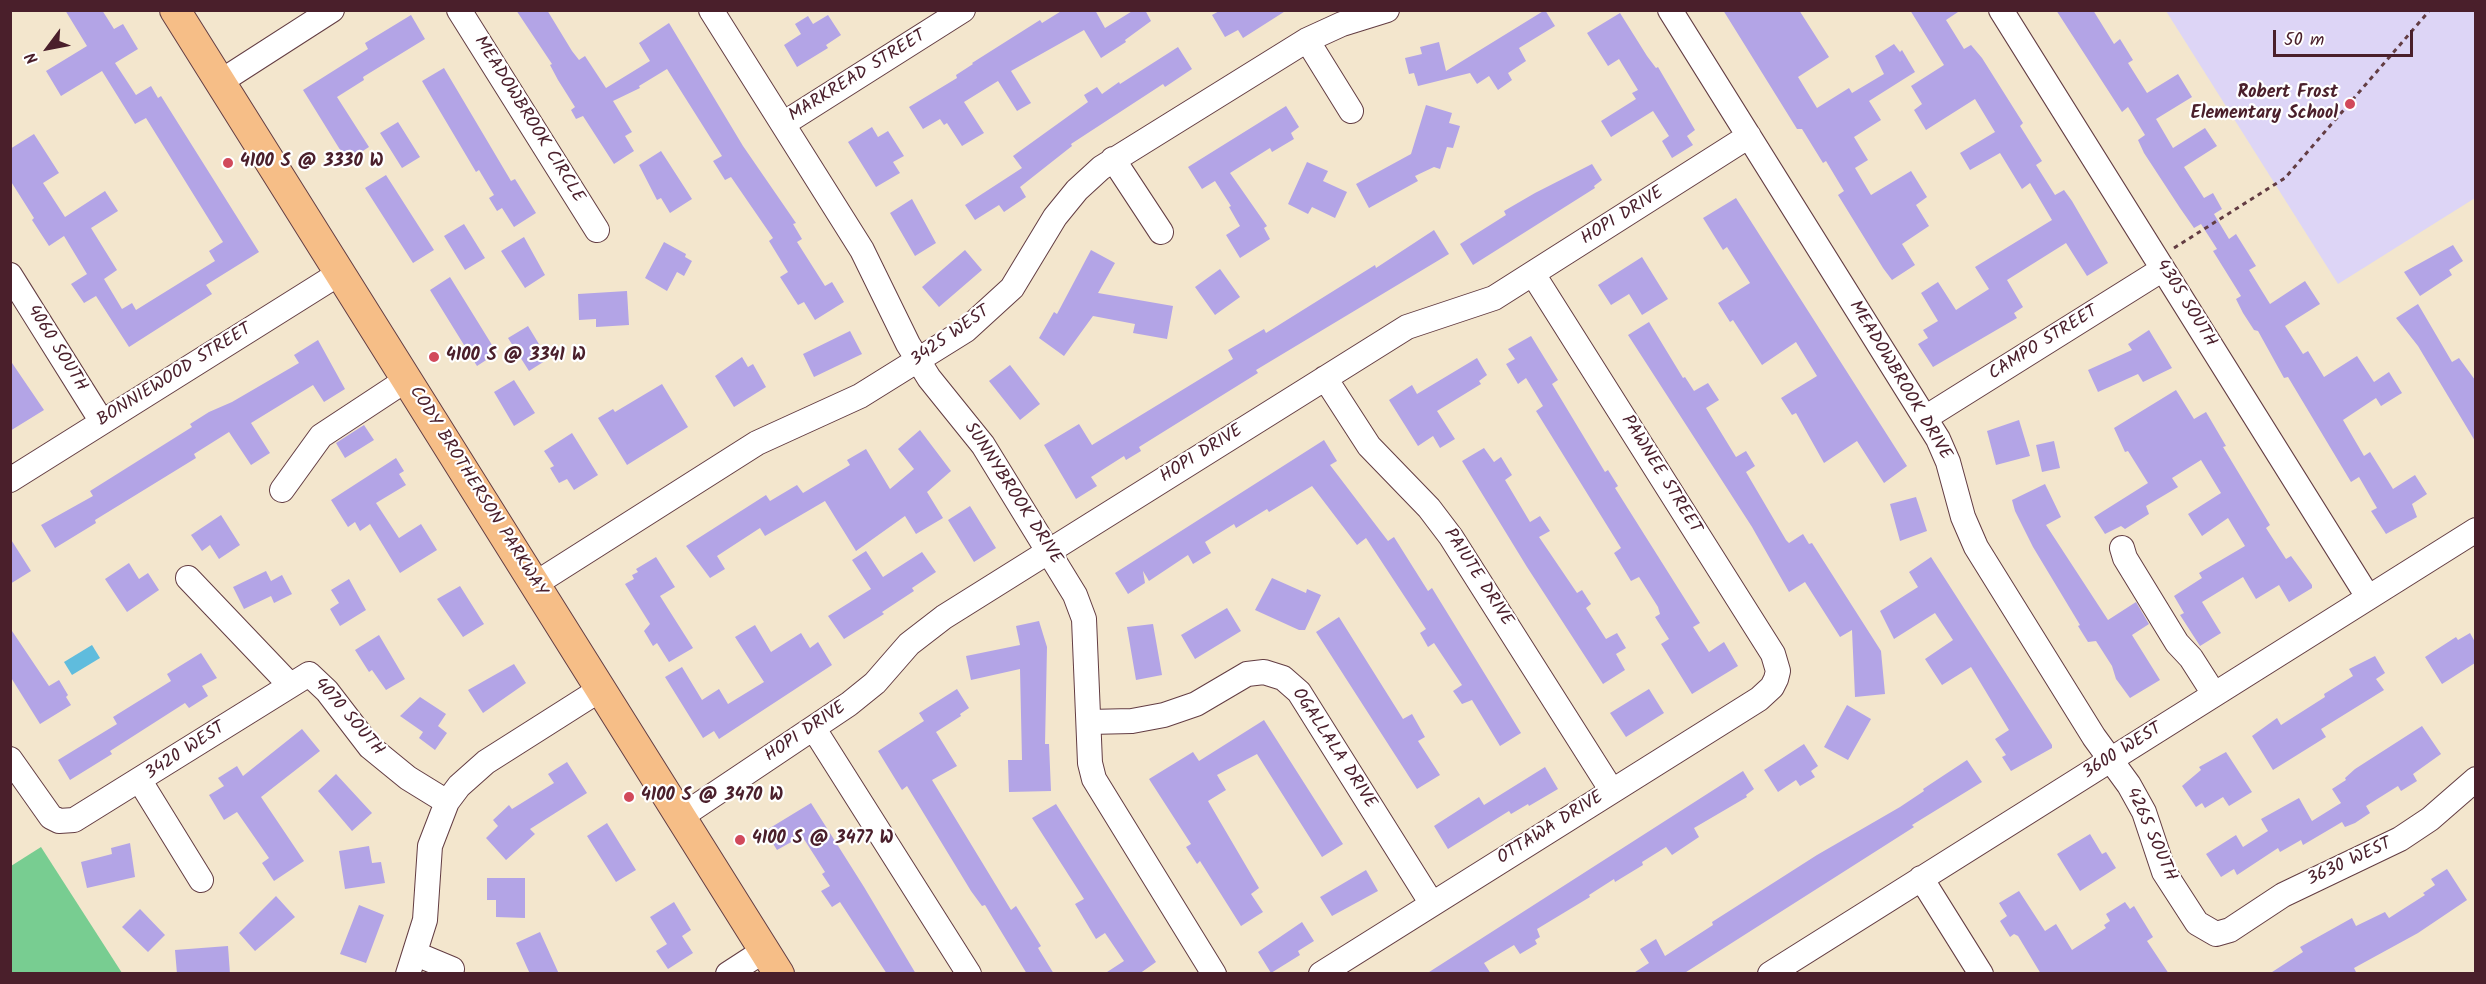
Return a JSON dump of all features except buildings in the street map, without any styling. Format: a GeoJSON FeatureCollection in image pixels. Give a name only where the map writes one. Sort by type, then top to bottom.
{"type":"FeatureCollection","features":[{"type":"Feature","properties":{"kind":"main road","name":"CODY BROTHERSON PARKWAY"},"geometry":{"type":"LineString","coordinates":[[175,10],[772,962]]}},
{"type":"Feature","properties":{"kind":"street"},"geometry":{"type":"LineString","coordinates":[[220,82],[332,10]]}},
{"type":"Feature","properties":{"kind":"street","name":"MEADOWBROOK CIRCLE"},"geometry":{"type":"LineString","coordinates":[[459,10],[597,230]]}},
{"type":"Feature","properties":{"kind":"street","name":"SUNNYBROOK DRIVE"},"geometry":{"type":"LineString","coordinates":[[711,10],[862,250],[894,319],[918,361],[983,445],[1075,595],[1082,612],[1090,763],[1098,788],[1214,974]]}},
{"type":"Feature","properties":{"kind":"street","name":"MARKREAD STREET"},"geometry":{"type":"LineString","coordinates":[[783,124],[963,10]]}},
{"type":"Feature","properties":{"kind":"street","name":"3425 WEST"},"geometry":{"type":"LineString","coordinates":[[535,584],[757,443],[854,399],[966,330],[998,303],[1023,273],[1066,203],[1089,179],[1113,159],[1307,40],[1342,24],[1387,10]]}},
{"type":"Feature","properties":{"kind":"street","name":"MEADOWBROOK DRIVE"},"geometry":{"type":"LineString","coordinates":[[1670,10],[1925,418],[1948,462],[1963,517],[1976,547],[2110,759]]}},
{"type":"Feature","properties":{"kind":"street","name":"4305 SOUTH"},"geometry":{"type":"LineString","coordinates":[[2001,10],[2166,260],[2368,597]]}},
{"type":"Feature","properties":{"kind":"street"},"geometry":{"type":"LineString","coordinates":[[1307,40],[1351,111]]}},
{"type":"Feature","properties":{"kind":"street","name":"HOPI DRIVE"},"geometry":{"type":"LineString","coordinates":[[682,816],[814,729],[862,694],[909,644],[931,626],[1417,321],[1484,302],[1749,136]]}},
{"type":"Feature","properties":{"kind":"street"},"geometry":{"type":"LineString","coordinates":[[1113,159],[1161,232]]}},
{"type":"Feature","properties":{"kind":"street","name":"CAMPO STREET"},"geometry":{"type":"LineString","coordinates":[[1925,418],[2166,260]]}},
{"type":"Feature","properties":{"kind":"street","name":"BONNIEWOOD STREET"},"geometry":{"type":"LineString","coordinates":[[10,480],[340,273]]}},
{"type":"Feature","properties":{"kind":"street","name":"PAWNEE STREET"},"geometry":{"type":"LineString","coordinates":[[1533,273],[1773,654],[1778,671],[1776,679]]}},
{"type":"Feature","properties":{"kind":"street","name":"4060 SOUTH"},"geometry":{"type":"LineString","coordinates":[[10,275],[102,422]]}},
{"type":"Feature","properties":{"kind":"street","name":"PAIUTE DRIVE"},"geometry":{"type":"LineString","coordinates":[[1325,378],[1381,461],[1441,521],[1612,791]]}},
{"type":"Feature","properties":{"kind":"street"},"geometry":{"type":"LineString","coordinates":[[282,490],[321,436],[406,380]]}},
{"type":"Feature","properties":{"kind":"street","name":"3600 WEST"},"geometry":{"type":"LineString","coordinates":[[1777,972],[1921,878],[2475,530]]}},
{"type":"Feature","properties":{"kind":"street"},"geometry":{"type":"LineString","coordinates":[[2122,548],[2125,558],[2172,633],[2214,694]]}},
{"type":"Feature","properties":{"kind":"street","name":"4070 SOUTH"},"geometry":{"type":"LineString","coordinates":[[188,578],[300,679],[327,691],[370,747],[408,778],[447,802]]}},
{"type":"Feature","properties":{"kind":"street","name":"OGALLALA DRIVE"},"geometry":{"type":"LineString","coordinates":[[1089,722],[1132,721],[1164,715],[1196,704],[1246,674],[1264,672],[1283,678],[1299,692],[1432,904]]}},
{"type":"Feature","properties":{"kind":"street","name":"3420 WEST"},"geometry":{"type":"LineString","coordinates":[[10,759],[44,811],[59,821],[80,817],[300,679]]}},
{"type":"Feature","properties":{"kind":"street","name":"OTTAWA DRIVE"},"geometry":{"type":"LineString","coordinates":[[1321,974],[1759,699],[1772,687],[1776,679]]}},
{"type":"Feature","properties":{"kind":"street"},"geometry":{"type":"LineString","coordinates":[[452,969],[412,964],[425,920],[430,846],[447,802],[459,786],[486,762],[601,689]]}},
{"type":"Feature","properties":{"kind":"street"},"geometry":{"type":"LineString","coordinates":[[814,729],[969,974]]}},
{"type":"Feature","properties":{"kind":"street","name":"4265 SOUTH"},"geometry":{"type":"LineString","coordinates":[[2110,759],[2129,785],[2144,812],[2159,861],[2170,883],[2197,923],[2216,934]]}},
{"type":"Feature","properties":{"kind":"street","name":"3630 WEST"},"geometry":{"type":"LineString","coordinates":[[2216,934],[2230,930],[2296,889],[2386,848],[2430,819],[2475,779]]}},
{"type":"Feature","properties":{"kind":"street"},"geometry":{"type":"LineString","coordinates":[[140,781],[201,880]]}},
{"type":"Feature","properties":{"kind":"street"},"geometry":{"type":"LineString","coordinates":[[1921,878],[1981,974]]}},
{"type":"Feature","properties":{"kind":"street"},"geometry":{"type":"LineString","coordinates":[[728,974],[772,962]]}},
{"type":"Feature","properties":{"kind":"path"},"geometry":{"type":"LineString","coordinates":[[2166,260],[2285,178],[2430,10]]}},
{"type":"Feature","properties":{"kind":"shaded area","name":"Robert Frost Elementary School"},"geometry":{"type":"Polygon","coordinates":[[[2166,11],[2475,11],[2475,198],[2338,284],[2166,11]]]}},
{"type":"Feature","properties":{"kind":"green space"},"geometry":{"type":"Polygon","coordinates":[[[41,847],[122,973],[11,973],[11,866],[41,847]]]}},
{"type":"Feature","properties":{"kind":"water"},"geometry":{"type":"Polygon","coordinates":[[[92,645],[100,658],[72,675],[64,662],[92,645]]]}},
{"type":"Feature","properties":{"kind":"place","name":"Robert Frost Elementary School"},"geometry":{"type":"Point","coordinates":[2350,104]}},
{"type":"Feature","properties":{"kind":"place","name":"4100 S @ 3330 W"},"geometry":{"type":"Point","coordinates":[228,163]}},
{"type":"Feature","properties":{"kind":"place","name":"4100 S @ 3341 W"},"geometry":{"type":"Point","coordinates":[434,357]}},
{"type":"Feature","properties":{"kind":"place","name":"4100 S @ 3470 W"},"geometry":{"type":"Point","coordinates":[629,797]}},
{"type":"Feature","properties":{"kind":"place","name":"4100 S @ 3477 W"},"geometry":{"type":"Point","coordinates":[740,840]}}]}
